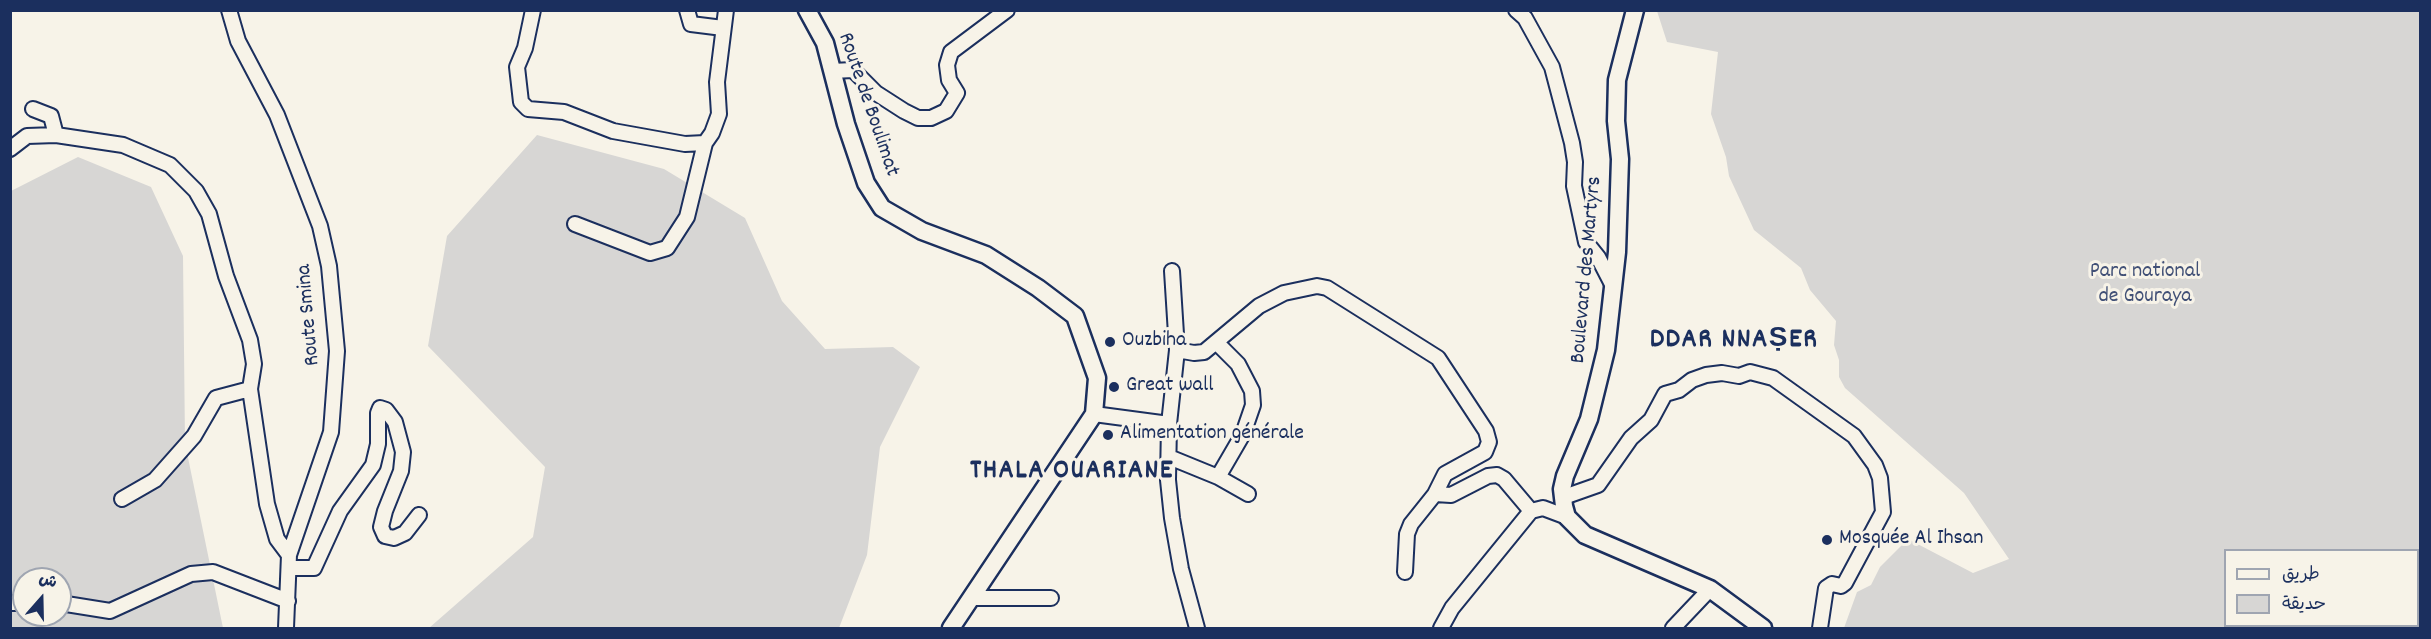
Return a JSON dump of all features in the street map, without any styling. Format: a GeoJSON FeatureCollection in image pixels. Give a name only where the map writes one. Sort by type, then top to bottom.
{"type":"FeatureCollection","features":[{"type":"Feature","properties":{"kind":"main road","name":"Route de Boulimat"},"geometry":{"type":"LineString","coordinates":[[807,10],[825,43],[866,183],[882,208],[922,231],[986,255],[1038,288],[1075,316],[1097,378],[1094,414],[951,628]]}},
{"type":"Feature","properties":{"kind":"main road","name":"Boulevard des Martyrs"},"geometry":{"type":"LineString","coordinates":[[1567,517],[1564,497],[1565,476],[1599,386],[1613,286],[1620,159],[1616,121],[1617,80],[1635,10]]}},
{"type":"Feature","properties":{"kind":"main road"},"geometry":{"type":"LineString","coordinates":[[1567,517],[1585,535],[1710,589],[1763,628]]}},
{"type":"Feature","properties":{"kind":"street","name":"Route Smina"},"geometry":{"type":"LineString","coordinates":[[229,10],[238,41],[277,115],[288,149],[320,226],[329,266],[337,351],[331,432],[289,561],[286,628]]}},
{"type":"Feature","properties":{"kind":"street"},"geometry":{"type":"LineString","coordinates":[[533,10],[525,48],[517,67],[521,102],[528,110],[564,112],[613,131],[685,144],[705,143]]}},
{"type":"Feature","properties":{"kind":"street"},"geometry":{"type":"LineString","coordinates":[[687,10],[691,24],[723,28]]}},
{"type":"Feature","properties":{"kind":"street"},"geometry":{"type":"LineString","coordinates":[[575,224],[650,253],[667,248],[687,217],[705,143],[712,133],[718,114],[717,82],[726,10]]}},
{"type":"Feature","properties":{"kind":"street"},"geometry":{"type":"LineString","coordinates":[[832,72],[852,70],[876,93],[904,111],[918,118],[931,118],[946,111],[957,93],[949,80],[947,65],[951,52],[1007,10]]}},
{"type":"Feature","properties":{"kind":"street"},"geometry":{"type":"LineString","coordinates":[[1516,10],[1525,18],[1552,68],[1572,143],[1575,162],[1574,186],[1586,242],[1598,257],[1613,286]]}},
{"type":"Feature","properties":{"kind":"street"},"geometry":{"type":"LineString","coordinates":[[33,109],[51,116],[56,135]]}},
{"type":"Feature","properties":{"kind":"street"},"geometry":{"type":"LineString","coordinates":[[10,149],[27,136],[56,135],[123,145],[170,165],[196,190],[209,214],[226,276],[250,340],[254,364],[250,389],[267,504],[277,539],[289,561],[314,568],[340,511],[373,465],[378,444],[380,408],[386,410],[395,422],[403,452],[401,471],[384,511],[381,527],[385,536],[394,538],[405,532],[419,515]]}},
{"type":"Feature","properties":{"kind":"street"},"geometry":{"type":"LineString","coordinates":[[1172,272],[1177,350],[1168,424],[1168,480],[1181,569],[1197,628]]}},
{"type":"Feature","properties":{"kind":"street"},"geometry":{"type":"LineString","coordinates":[[1177,350],[1194,354],[1204,352],[1260,306],[1284,292],[1317,286],[1328,288],[1438,358],[1486,431],[1489,442],[1485,452],[1445,474],[1435,494],[1421,510],[1407,534],[1405,572]]}},
{"type":"Feature","properties":{"kind":"street"},"geometry":{"type":"LineString","coordinates":[[1216,342],[1238,364],[1252,391],[1253,405],[1243,434],[1218,477]]}},
{"type":"Feature","properties":{"kind":"street"},"geometry":{"type":"LineString","coordinates":[[1564,497],[1598,485],[1631,438],[1651,420],[1663,396],[1670,391],[1679,390],[1699,377],[1722,373],[1739,376],[1750,372],[1773,378],[1854,436],[1875,465],[1880,478],[1883,512],[1845,584],[1841,586],[1832,584],[1826,588],[1820,628]]}},
{"type":"Feature","properties":{"kind":"street"},"geometry":{"type":"LineString","coordinates":[[122,499],[155,480],[194,436],[216,398],[250,389]]}},
{"type":"Feature","properties":{"kind":"street"},"geometry":{"type":"LineString","coordinates":[[1094,414],[1168,424]]}},
{"type":"Feature","properties":{"kind":"street"},"geometry":{"type":"LineString","coordinates":[[1169,457],[1218,477],[1248,494]]}},
{"type":"Feature","properties":{"kind":"street"},"geometry":{"type":"LineString","coordinates":[[1435,494],[1451,495],[1488,476],[1497,475],[1504,479],[1531,511]]}},
{"type":"Feature","properties":{"kind":"street"},"geometry":{"type":"LineString","coordinates":[[1441,628],[1452,608],[1531,511],[1543,508],[1567,517]]}},
{"type":"Feature","properties":{"kind":"street"},"geometry":{"type":"LineString","coordinates":[[72,605],[110,611],[191,574],[213,572],[288,601]]}},
{"type":"Feature","properties":{"kind":"street"},"geometry":{"type":"LineString","coordinates":[[1673,628],[1710,589]]}},
{"type":"Feature","properties":{"kind":"street"},"geometry":{"type":"LineString","coordinates":[[971,598],[1051,598]]}},
{"type":"Feature","properties":{"kind":"green space","name":"Parc national de Gouraya"},"geometry":{"type":"Polygon","coordinates":[[[1657,11],[2420,11],[2420,628],[1844,628],[1857,592],[1871,585],[1880,567],[1908,539],[1973,573],[2009,559],[1964,493],[1845,388],[1839,377],[1839,360],[1834,345],[1836,321],[1810,290],[1801,268],[1754,230],[1729,176],[1726,157],[1711,114],[1718,52],[1667,42],[1657,11]]]}},
{"type":"Feature","properties":{"kind":"green space"},"geometry":{"type":"Polygon","coordinates":[[[537,135],[664,169],[745,218],[782,301],[825,349],[893,347],[920,367],[880,447],[867,555],[839,628],[429,628],[533,537],[545,467],[428,346],[447,236],[537,135]]]}},
{"type":"Feature","properties":{"kind":"green space"},"geometry":{"type":"Polygon","coordinates":[[[78,157],[151,187],[183,256],[185,443],[223,628],[11,628],[11,191],[78,157]]]}},
{"type":"Feature","properties":{"kind":"place","name":"Ouzbiha"},"geometry":{"type":"Point","coordinates":[1110,342]}},
{"type":"Feature","properties":{"kind":"place","name":"Great wall"},"geometry":{"type":"Point","coordinates":[1114,387]}},
{"type":"Feature","properties":{"kind":"place","name":"Alimentation générale"},"geometry":{"type":"Point","coordinates":[1108,435]}},
{"type":"Feature","properties":{"kind":"place","name":"Mosquée Al Ihsan"},"geometry":{"type":"Point","coordinates":[1827,540]}},
{"type":"Feature","properties":{"kind":"district","name":"DDAR NNAṢER"},"geometry":{"type":"Point","coordinates":[1734,342]}},
{"type":"Feature","properties":{"kind":"district","name":"THALA OUARIANE"},"geometry":{"type":"Point","coordinates":[1072,473]}}]}
